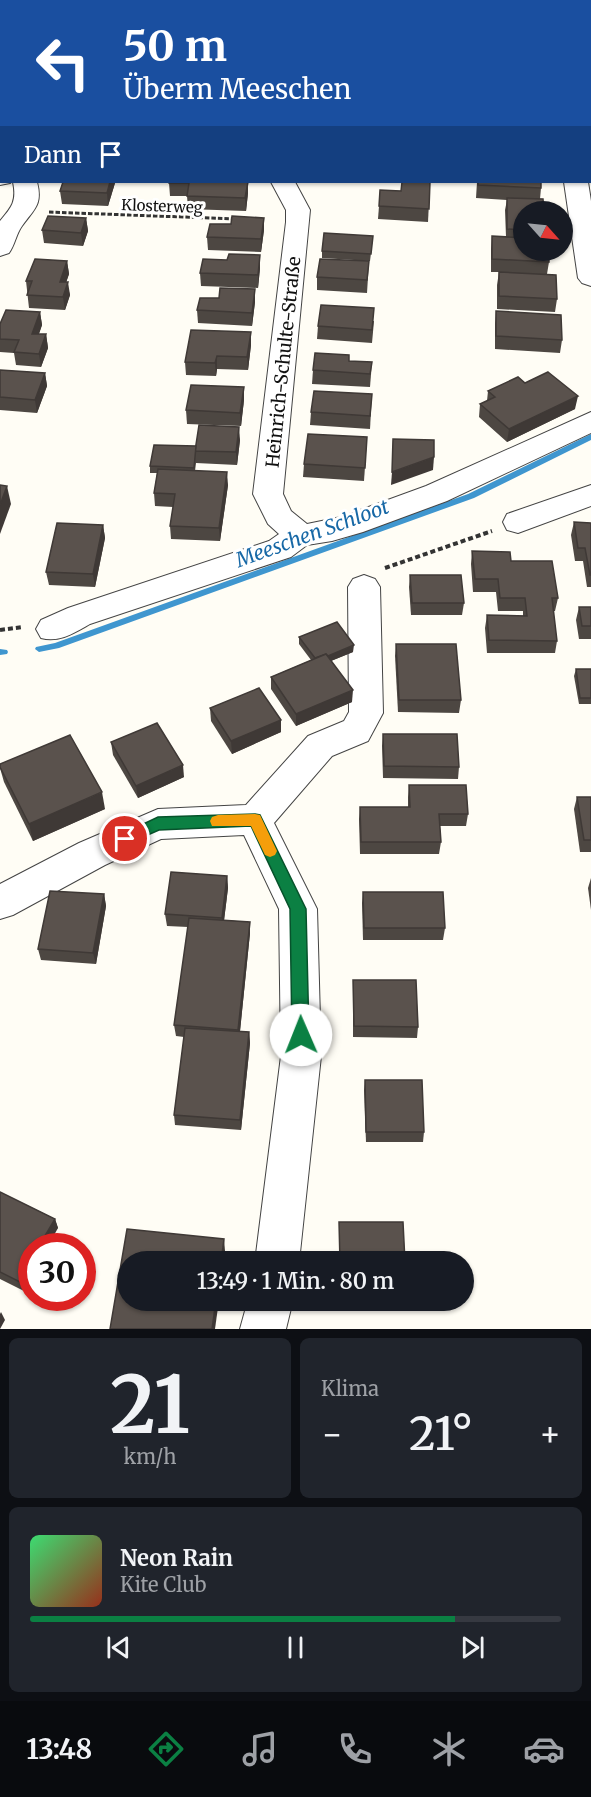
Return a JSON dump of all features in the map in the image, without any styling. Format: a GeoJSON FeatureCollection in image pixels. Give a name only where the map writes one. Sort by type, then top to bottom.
{"type":"FeatureCollection","features":[{"type":"Feature","properties":{"kind":"street"},"geometry":{"type":"LineString","coordinates":[[0,248],[9,224],[23,211],[27,192],[26,183]]}},
{"type":"Feature","properties":{"kind":"street","name":"Heinrich-Schulte-Straße"},"geometry":{"type":"LineString","coordinates":[[284,183],[298,210],[298,222],[268,494],[279,517],[300,535]]}},
{"type":"Feature","properties":{"kind":"street"},"geometry":{"type":"LineString","coordinates":[[576,183],[591,278]]}},
{"type":"Feature","properties":{"kind":"street"},"geometry":{"type":"LineString","coordinates":[[52,629],[79,616],[280,549],[300,535],[323,535],[437,494],[465,483],[591,421]]}},
{"type":"Feature","properties":{"kind":"street"},"geometry":{"type":"LineString","coordinates":[[518,522],[591,495]]}},
{"type":"Feature","properties":{"kind":"street"},"geometry":{"type":"LineString","coordinates":[[0,903],[158,824],[255,820],[320,746],[356,731],[366,712],[364,587]]}},
{"type":"Feature","properties":{"kind":"street"},"geometry":{"type":"LineString","coordinates":[[255,820],[298,909],[301,1056],[279,1251]]}},
{"type":"Feature","properties":{"kind":"street"},"geometry":{"type":"LineString","coordinates":[[263,1329],[269,1311]]}},
{"type":"Feature","properties":{"kind":"path","name":"Klosterweg"},"geometry":{"type":"LineString","coordinates":[[23,211],[245,219]]}},
{"type":"Feature","properties":{"kind":"path"},"geometry":{"type":"LineString","coordinates":[[364,587],[364,581],[376,572],[518,522]]}},
{"type":"Feature","properties":{"kind":"building"},"geometry":{"type":"Polygon","coordinates":[[[63,183],[110,183],[107,193],[60,191],[63,183]]]}},
{"type":"Feature","properties":{"kind":"building"},"geometry":{"type":"Polygon","coordinates":[[[189,183],[248,183],[245,198],[187,196],[189,183]]]}},
{"type":"Feature","properties":{"kind":"building"},"geometry":{"type":"Polygon","coordinates":[[[402,183],[430,183],[429,209],[379,206],[380,190],[401,191],[402,183]]]}},
{"type":"Feature","properties":{"kind":"building"},"geometry":{"type":"Polygon","coordinates":[[[478,183],[541,183],[541,188],[478,185],[478,183]]]}},
{"type":"Feature","properties":{"kind":"building"},"geometry":{"type":"Polygon","coordinates":[[[507,198],[543,199],[543,201],[513,201],[513,229],[507,229],[507,198]]]}},
{"type":"Feature","properties":{"kind":"building"},"geometry":{"type":"Polygon","coordinates":[[[48,216],[86,218],[81,233],[42,230],[48,216]]]}},
{"type":"Feature","properties":{"kind":"building"},"geometry":{"type":"Polygon","coordinates":[[[232,216],[264,218],[261,239],[207,237],[210,224],[231,224],[232,216]]]}},
{"type":"Feature","properties":{"kind":"building"},"geometry":{"type":"Polygon","coordinates":[[[324,233],[373,236],[371,254],[322,251],[324,233]]]}},
{"type":"Feature","properties":{"kind":"building"},"geometry":{"type":"Polygon","coordinates":[[[492,236],[513,237],[513,260],[492,259],[492,236]]]}},
{"type":"Feature","properties":{"kind":"building"},"geometry":{"type":"Polygon","coordinates":[[[229,254],[260,255],[258,275],[200,273],[203,259],[227,260],[229,254]]]}},
{"type":"Feature","properties":{"kind":"building"},"geometry":{"type":"Polygon","coordinates":[[[35,259],[67,261],[60,282],[68,282],[63,297],[27,295],[32,281],[26,281],[35,259]]]}},
{"type":"Feature","properties":{"kind":"building"},"geometry":{"type":"Polygon","coordinates":[[[320,259],[369,261],[367,280],[317,277],[320,259]]]}},
{"type":"Feature","properties":{"kind":"building"},"geometry":{"type":"Polygon","coordinates":[[[499,272],[556,275],[557,299],[499,296],[499,272]]]}},
{"type":"Feature","properties":{"kind":"building"},"geometry":{"type":"Polygon","coordinates":[[[220,288],[255,289],[252,313],[197,310],[200,298],[219,298],[220,288]]]}},
{"type":"Feature","properties":{"kind":"building"},"geometry":{"type":"Polygon","coordinates":[[[321,305],[374,308],[372,330],[318,326],[321,305]]]}},
{"type":"Feature","properties":{"kind":"building"},"geometry":{"type":"Polygon","coordinates":[[[6,310],[40,312],[32,334],[46,334],[39,354],[14,352],[19,340],[0,339],[0,324],[6,310]]]}},
{"type":"Feature","properties":{"kind":"building"},"geometry":{"type":"Polygon","coordinates":[[[496,311],[561,315],[562,340],[496,336],[496,311]]]}},
{"type":"Feature","properties":{"kind":"building"},"geometry":{"type":"Polygon","coordinates":[[[191,330],[251,332],[247,357],[217,356],[215,363],[185,362],[191,330]]]}},
{"type":"Feature","properties":{"kind":"building"},"geometry":{"type":"Polygon","coordinates":[[[315,353],[349,355],[349,361],[372,362],[370,374],[313,370],[315,353]]]}},
{"type":"Feature","properties":{"kind":"building"},"geometry":{"type":"Polygon","coordinates":[[[0,370],[45,373],[35,400],[0,397],[0,370]]]}},
{"type":"Feature","properties":{"kind":"building"},"geometry":{"type":"Polygon","coordinates":[[[548,372],[578,396],[509,429],[480,404],[495,397],[488,391],[518,377],[525,383],[548,372]]]}},
{"type":"Feature","properties":{"kind":"building"},"geometry":{"type":"Polygon","coordinates":[[[191,385],[244,387],[240,413],[186,410],[191,385]]]}},
{"type":"Feature","properties":{"kind":"building"},"geometry":{"type":"Polygon","coordinates":[[[314,391],[372,394],[370,416],[311,412],[314,391]]]}},
{"type":"Feature","properties":{"kind":"building"},"geometry":{"type":"Polygon","coordinates":[[[199,425],[239,427],[236,452],[195,451],[199,425]]]}},
{"type":"Feature","properties":{"kind":"building"},"geometry":{"type":"Polygon","coordinates":[[[308,434],[367,437],[365,468],[304,464],[308,434]]]}},
{"type":"Feature","properties":{"kind":"building"},"geometry":{"type":"Polygon","coordinates":[[[393,439],[434,440],[434,457],[392,472],[393,439]]]}},
{"type":"Feature","properties":{"kind":"building"},"geometry":{"type":"Polygon","coordinates":[[[154,445],[196,446],[194,468],[150,466],[154,445]]]}},
{"type":"Feature","properties":{"kind":"building"},"geometry":{"type":"Polygon","coordinates":[[[158,469],[227,472],[219,528],[170,526],[175,494],[154,493],[158,469]]]}},
{"type":"Feature","properties":{"kind":"building"},"geometry":{"type":"Polygon","coordinates":[[[0,485],[7,486],[0,505],[0,485]]]}},
{"type":"Feature","properties":{"kind":"building"},"geometry":{"type":"Polygon","coordinates":[[[574,522],[591,523],[591,575],[585,548],[578,548],[574,522]]]}},
{"type":"Feature","properties":{"kind":"building"},"geometry":{"type":"Polygon","coordinates":[[[57,523],[103,525],[93,574],[46,572],[57,523]]]}},
{"type":"Feature","properties":{"kind":"building"},"geometry":{"type":"Polygon","coordinates":[[[472,551],[510,552],[511,561],[552,561],[558,598],[552,598],[557,641],[489,640],[487,615],[527,616],[525,598],[500,598],[498,579],[475,579],[472,551]]]}},
{"type":"Feature","properties":{"kind":"building"},"geometry":{"type":"Polygon","coordinates":[[[410,575],[461,575],[464,603],[412,603],[410,575]]]}},
{"type":"Feature","properties":{"kind":"building"},"geometry":{"type":"Polygon","coordinates":[[[579,607],[591,607],[591,626],[582,626],[579,607]]]}},
{"type":"Feature","properties":{"kind":"building"},"geometry":{"type":"Polygon","coordinates":[[[337,622],[354,645],[328,656],[326,654],[315,658],[299,637],[337,622]]]}},
{"type":"Feature","properties":{"kind":"building"},"geometry":{"type":"Polygon","coordinates":[[[396,644],[456,644],[461,700],[399,700],[396,644]]]}},
{"type":"Feature","properties":{"kind":"building"},"geometry":{"type":"Polygon","coordinates":[[[326,654],[353,690],[296,714],[271,677],[326,654]]]}},
{"type":"Feature","properties":{"kind":"building"},"geometry":{"type":"Polygon","coordinates":[[[576,669],[591,669],[591,698],[580,698],[576,669]]]}},
{"type":"Feature","properties":{"kind":"building"},"geometry":{"type":"Polygon","coordinates":[[[259,688],[281,720],[231,741],[210,708],[259,688]]]}},
{"type":"Feature","properties":{"kind":"building"},"geometry":{"type":"Polygon","coordinates":[[[157,723],[183,765],[136,786],[111,742],[157,723]]]}},
{"type":"Feature","properties":{"kind":"building"},"geometry":{"type":"Polygon","coordinates":[[[383,734],[457,734],[459,767],[384,766],[383,734]]]}},
{"type":"Feature","properties":{"kind":"building"},"geometry":{"type":"Polygon","coordinates":[[[70,735],[102,792],[29,824],[0,764],[70,735]]]}},
{"type":"Feature","properties":{"kind":"building"},"geometry":{"type":"Polygon","coordinates":[[[409,785],[466,785],[468,814],[439,814],[441,842],[361,842],[360,807],[410,807],[409,785]]]}},
{"type":"Feature","properties":{"kind":"building"},"geometry":{"type":"Polygon","coordinates":[[[577,797],[591,797],[591,840],[584,840],[577,797]]]}},
{"type":"Feature","properties":{"kind":"building"},"geometry":{"type":"Polygon","coordinates":[[[171,872],[227,876],[222,918],[165,914],[171,872]]]}},
{"type":"Feature","properties":{"kind":"building"},"geometry":{"type":"Polygon","coordinates":[[[50,891],[104,894],[93,953],[38,949],[50,891]]]}},
{"type":"Feature","properties":{"kind":"building"},"geometry":{"type":"Polygon","coordinates":[[[363,892],[443,892],[445,928],[364,928],[363,892]]]}},
{"type":"Feature","properties":{"kind":"building"},"geometry":{"type":"Polygon","coordinates":[[[189,918],[250,922],[238,1030],[174,1025],[189,918]]]}},
{"type":"Feature","properties":{"kind":"building"},"geometry":{"type":"Polygon","coordinates":[[[353,980],[416,980],[418,1027],[354,1026],[353,980]]]}},
{"type":"Feature","properties":{"kind":"building"},"geometry":{"type":"Polygon","coordinates":[[[185,1028],[249,1032],[240,1120],[174,1115],[185,1028]]]}},
{"type":"Feature","properties":{"kind":"building"},"geometry":{"type":"Polygon","coordinates":[[[365,1080],[422,1080],[424,1132],[366,1132],[365,1080]]]}},
{"type":"Feature","properties":{"kind":"building"},"geometry":{"type":"Polygon","coordinates":[[[0,1192],[55,1219],[47,1233],[18,1233],[18,1281],[0,1272],[0,1192]]]}},
{"type":"Feature","properties":{"kind":"building"},"geometry":{"type":"Polygon","coordinates":[[[339,1222],[403,1222],[404,1251],[340,1251],[339,1222]]]}},
{"type":"Feature","properties":{"kind":"building"},"geometry":{"type":"Polygon","coordinates":[[[127,1229],[224,1239],[222,1251],[123,1251],[127,1229]]]}},
{"type":"Feature","properties":{"kind":"building"},"geometry":{"type":"Polygon","coordinates":[[[117,1288],[117,1311],[214,1311],[212,1329],[110,1329],[117,1288]]]}},
{"type":"Feature","properties":{"kind":"waterway","name":"Meeschen Schloot"},"geometry":{"type":"LineString","coordinates":[[39,649],[56,646],[471,496],[591,437]]}},
{"type":"Feature","properties":{"kind":"slow traffic"},"geometry":{"type":"LineString","coordinates":[[218,821],[255,820],[270,851]]}},
{"type":"Feature","properties":{"kind":"route"},"geometry":{"type":"LineString","coordinates":[[125,839],[158,824],[255,820],[298,909],[301,1035]]}}]}
